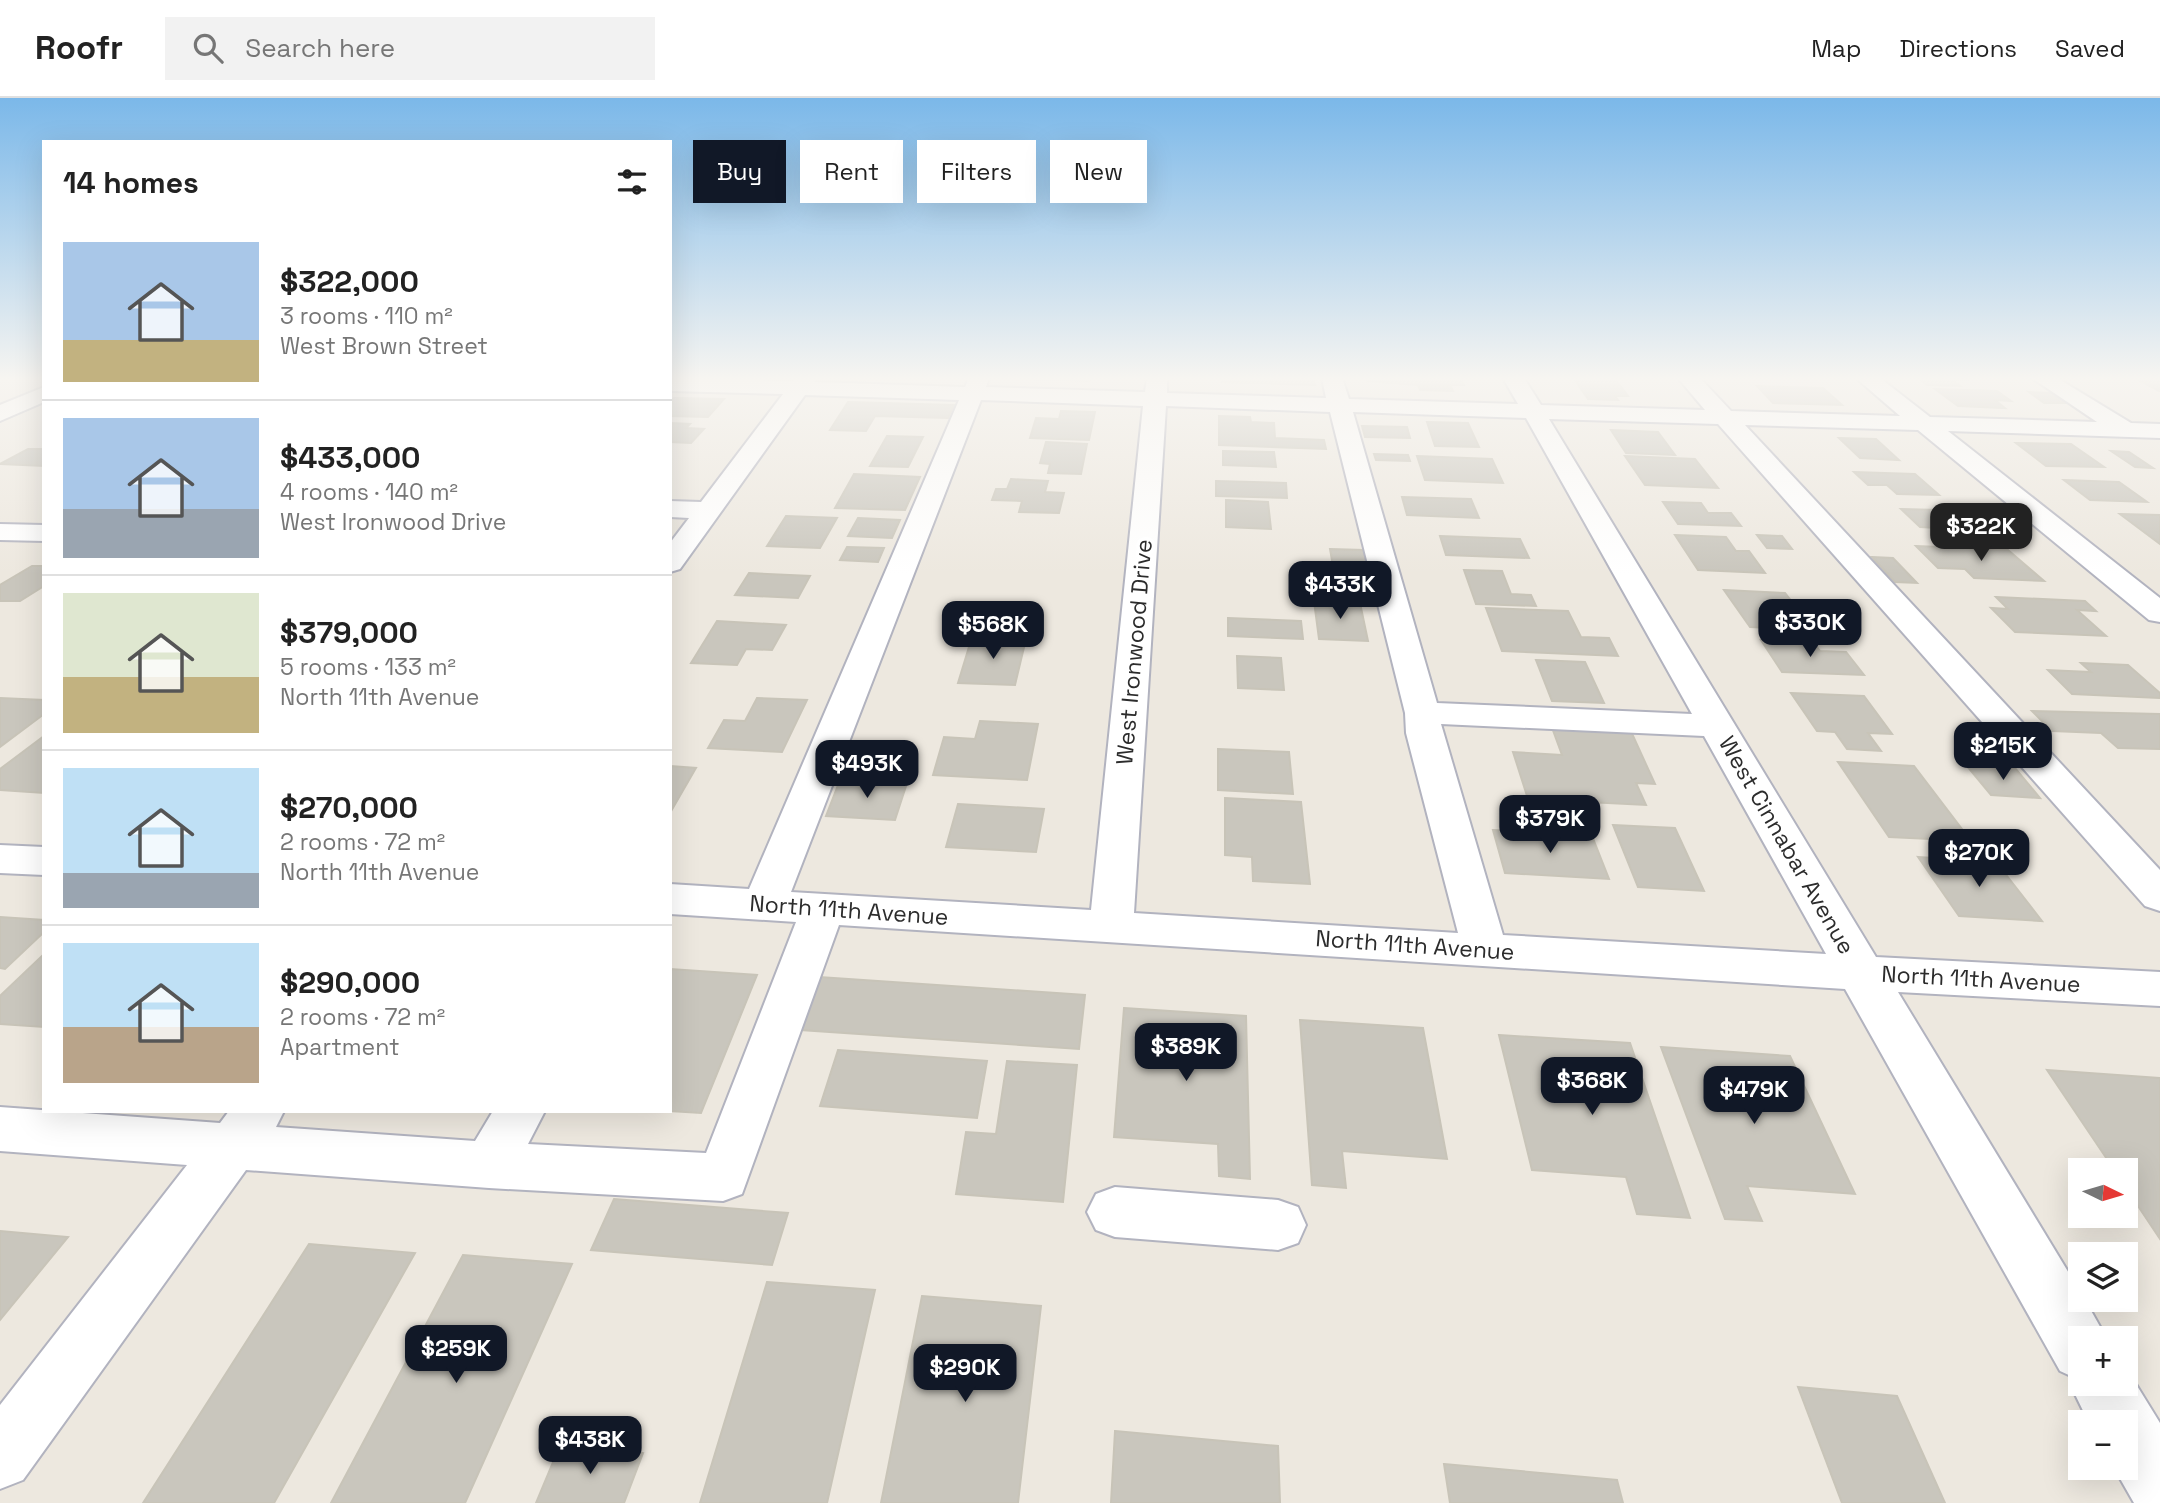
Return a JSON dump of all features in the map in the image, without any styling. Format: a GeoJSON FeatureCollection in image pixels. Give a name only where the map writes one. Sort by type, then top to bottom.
{"type":"FeatureCollection","features":[{"type":"Feature","properties":{"kind":"street"},"geometry":{"type":"LineString","coordinates":[[672,561],[759,444]]}},
{"type":"Feature","properties":{"kind":"street"},"geometry":{"type":"LineString","coordinates":[[764,905],[952,444]]}},
{"type":"Feature","properties":{"kind":"street","name":"West Ironwood Drive"},"geometry":{"type":"LineString","coordinates":[[1111,925],[1151,444]]}},
{"type":"Feature","properties":{"kind":"street"},"geometry":{"type":"LineString","coordinates":[[1349,444],[1422,713],[1424,733],[1485,950]]}},
{"type":"Feature","properties":{"kind":"street","name":"West Cinnabar Avenue"},"geometry":{"type":"LineString","coordinates":[[1553,444],[2068,1328]]}},
{"type":"Feature","properties":{"kind":"street"},"geometry":{"type":"LineString","coordinates":[[1748,444],[2160,896]]}},
{"type":"Feature","properties":{"kind":"street"},"geometry":{"type":"LineString","coordinates":[[1950,444],[2160,613]]}},
{"type":"Feature","properties":{"kind":"street"},"geometry":{"type":"LineString","coordinates":[[672,509],[710,510]]}},
{"type":"Feature","properties":{"kind":"street"},"geometry":{"type":"LineString","coordinates":[[0,532],[42,533]]}},
{"type":"Feature","properties":{"kind":"street"},"geometry":{"type":"LineString","coordinates":[[1422,713],[1718,726]]}},
{"type":"Feature","properties":{"kind":"street"},"geometry":{"type":"LineString","coordinates":[[0,859],[42,861]]}},
{"type":"Feature","properties":{"kind":"street","name":"North 11th Avenue"},"geometry":{"type":"LineString","coordinates":[[672,899],[2160,989]]}},
{"type":"Feature","properties":{"kind":"street"},"geometry":{"type":"LineString","coordinates":[[0,1129],[246,1129],[489,1165],[723,1177],[823,909]]}},
{"type":"Feature","properties":{"kind":"street"},"geometry":{"type":"LineString","coordinates":[[489,1165],[519,1113]]}},
{"type":"Feature","properties":{"kind":"street"},"geometry":{"type":"LineString","coordinates":[[0,1457],[246,1129]]}},
{"type":"Feature","properties":{"kind":"street"},"geometry":{"type":"LineString","coordinates":[[1115,1212],[1278,1226]]}},
{"type":"Feature","properties":{"kind":"street"},"geometry":{"type":"LineString","coordinates":[[2138,1447],[2160,1485]]}},
{"type":"Feature","properties":{"kind":"building"},"geometry":{"type":"Polygon","coordinates":[[[883,444],[920,444],[908,467],[870,466],[883,444]]]}},
{"type":"Feature","properties":{"kind":"building"},"geometry":{"type":"Polygon","coordinates":[[[1046,444],[1087,444],[1081,474],[1048,473],[1050,464],[1040,463],[1046,444]]]}},
{"type":"Feature","properties":{"kind":"building"},"geometry":{"type":"Polygon","coordinates":[[[1325,444],[1326,449],[1219,445],[1325,444]]]}},
{"type":"Feature","properties":{"kind":"building"},"geometry":{"type":"Polygon","coordinates":[[[1434,444],[1477,444],[1479,447],[1435,446],[1434,444]]]}},
{"type":"Feature","properties":{"kind":"building"},"geometry":{"type":"Polygon","coordinates":[[[1620,444],[1667,444],[1675,455],[1626,453],[1620,444]]]}},
{"type":"Feature","properties":{"kind":"building"},"geometry":{"type":"Polygon","coordinates":[[[1845,444],[1881,444],[1899,460],[1860,458],[1845,444]]]}},
{"type":"Feature","properties":{"kind":"building"},"geometry":{"type":"Polygon","coordinates":[[[2017,444],[2071,444],[2104,467],[2046,466],[2017,444]]]}},
{"type":"Feature","properties":{"kind":"building"},"geometry":{"type":"Polygon","coordinates":[[[28,449],[42,449],[42,466],[0,464],[28,449]]]}},
{"type":"Feature","properties":{"kind":"building"},"geometry":{"type":"Polygon","coordinates":[[[1223,451],[1274,452],[1276,467],[1223,465],[1223,451]]]}},
{"type":"Feature","properties":{"kind":"building"},"geometry":{"type":"Polygon","coordinates":[[[2111,451],[2129,452],[2153,468],[2135,467],[2111,451]]]}},
{"type":"Feature","properties":{"kind":"building"},"geometry":{"type":"Polygon","coordinates":[[[1374,454],[1408,455],[1410,461],[1376,460],[1374,454]]]}},
{"type":"Feature","properties":{"kind":"building"},"geometry":{"type":"Polygon","coordinates":[[[1417,456],[1492,459],[1503,483],[1425,480],[1417,456]]]}},
{"type":"Feature","properties":{"kind":"building"},"geometry":{"type":"Polygon","coordinates":[[[1625,456],[1695,459],[1718,488],[1645,485],[1625,456]]]}},
{"type":"Feature","properties":{"kind":"building"},"geometry":{"type":"Polygon","coordinates":[[[1854,472],[1915,474],[1939,495],[1897,494],[1887,485],[1868,485],[1854,472]]]}},
{"type":"Feature","properties":{"kind":"building"},"geometry":{"type":"Polygon","coordinates":[[[854,474],[920,477],[905,510],[835,508],[854,474]]]}},
{"type":"Feature","properties":{"kind":"building"},"geometry":{"type":"Polygon","coordinates":[[[1011,479],[1048,481],[1045,492],[1064,493],[1059,513],[1019,512],[1022,501],[992,500],[996,489],[1007,489],[1011,479]]]}},
{"type":"Feature","properties":{"kind":"building"},"geometry":{"type":"Polygon","coordinates":[[[2064,480],[2119,482],[2147,502],[2090,500],[2064,480]]]}},
{"type":"Feature","properties":{"kind":"building"},"geometry":{"type":"Polygon","coordinates":[[[1216,481],[1286,483],[1287,498],[1216,496],[1216,481]]]}},
{"type":"Feature","properties":{"kind":"building"},"geometry":{"type":"Polygon","coordinates":[[[1402,497],[1471,499],[1479,518],[1407,515],[1402,497]]]}},
{"type":"Feature","properties":{"kind":"building"},"geometry":{"type":"Polygon","coordinates":[[[1226,500],[1268,502],[1271,529],[1226,527],[1226,500]]]}},
{"type":"Feature","properties":{"kind":"building"},"geometry":{"type":"Polygon","coordinates":[[[1663,502],[1701,503],[1708,513],[1731,513],[1741,526],[1678,524],[1663,502]]]}},
{"type":"Feature","properties":{"kind":"building"},"geometry":{"type":"Polygon","coordinates":[[[1901,509],[1939,510],[1948,519],[1973,520],[1994,539],[1947,537],[1938,528],[1920,527],[1901,509]]]}},
{"type":"Feature","properties":{"kind":"building"},"geometry":{"type":"Polygon","coordinates":[[[2120,514],[2160,515],[2160,544],[2120,514]]]}},
{"type":"Feature","properties":{"kind":"building"},"geometry":{"type":"Polygon","coordinates":[[[786,516],[837,518],[820,548],[767,546],[786,516]]]}},
{"type":"Feature","properties":{"kind":"building"},"geometry":{"type":"Polygon","coordinates":[[[858,518],[900,520],[892,538],[848,536],[858,518]]]}},
{"type":"Feature","properties":{"kind":"building"},"geometry":{"type":"Polygon","coordinates":[[[1675,535],[1726,537],[1736,551],[1749,551],[1765,573],[1698,570],[1675,535]]]}},
{"type":"Feature","properties":{"kind":"building"},"geometry":{"type":"Polygon","coordinates":[[[1757,535],[1782,536],[1792,549],[1767,548],[1757,535]]]}},
{"type":"Feature","properties":{"kind":"building"},"geometry":{"type":"Polygon","coordinates":[[[1440,536],[1520,539],[1529,558],[1446,555],[1440,536]]]}},
{"type":"Feature","properties":{"kind":"building"},"geometry":{"type":"Polygon","coordinates":[[[1916,546],[2008,550],[2044,581],[1974,578],[1965,569],[1938,568],[1916,546]]]}},
{"type":"Feature","properties":{"kind":"building"},"geometry":{"type":"Polygon","coordinates":[[[847,547],[884,548],[878,562],[840,560],[847,547]]]}},
{"type":"Feature","properties":{"kind":"building"},"geometry":{"type":"Polygon","coordinates":[[[1330,549],[1364,550],[1372,584],[1336,583],[1330,549]]]}},
{"type":"Feature","properties":{"kind":"building"},"geometry":{"type":"Polygon","coordinates":[[[1872,557],[1893,558],[1917,583],[1895,582],[1872,557]]]}},
{"type":"Feature","properties":{"kind":"building"},"geometry":{"type":"Polygon","coordinates":[[[32,566],[42,566],[42,587],[20,601],[0,601],[0,585],[32,566]]]}},
{"type":"Feature","properties":{"kind":"building"},"geometry":{"type":"Polygon","coordinates":[[[1464,570],[1502,571],[1511,594],[1531,595],[1536,606],[1476,604],[1464,570]]]}},
{"type":"Feature","properties":{"kind":"building"},"geometry":{"type":"Polygon","coordinates":[[[749,573],[810,576],[798,598],[735,595],[749,573]]]}},
{"type":"Feature","properties":{"kind":"building"},"geometry":{"type":"Polygon","coordinates":[[[1724,590],[1785,593],[1814,630],[1750,627],[1724,590]]]}},
{"type":"Feature","properties":{"kind":"building"},"geometry":{"type":"Polygon","coordinates":[[[1996,597],[2085,601],[2096,611],[2077,610],[2106,636],[2015,632],[1991,608],[2008,609],[1996,597]]]}},
{"type":"Feature","properties":{"kind":"building"},"geometry":{"type":"Polygon","coordinates":[[[1314,601],[1360,603],[1368,641],[1319,639],[1314,601]]]}},
{"type":"Feature","properties":{"kind":"building"},"geometry":{"type":"Polygon","coordinates":[[[1486,608],[1568,611],[1581,637],[1609,638],[1618,656],[1502,651],[1486,608]]]}},
{"type":"Feature","properties":{"kind":"building"},"geometry":{"type":"Polygon","coordinates":[[[1228,618],[1301,621],[1303,639],[1228,636],[1228,618]]]}},
{"type":"Feature","properties":{"kind":"building"},"geometry":{"type":"Polygon","coordinates":[[[717,621],[786,625],[772,650],[746,649],[737,665],[691,663],[717,621]]]}},
{"type":"Feature","properties":{"kind":"building"},"geometry":{"type":"Polygon","coordinates":[[[972,637],[1026,639],[1015,685],[958,683],[972,637]]]}},
{"type":"Feature","properties":{"kind":"building"},"geometry":{"type":"Polygon","coordinates":[[[1761,640],[1814,643],[1820,651],[1846,652],[1864,675],[1782,672],[1761,640]]]}},
{"type":"Feature","properties":{"kind":"building"},"geometry":{"type":"Polygon","coordinates":[[[1237,656],[1281,658],[1284,690],[1238,688],[1237,656]]]}},
{"type":"Feature","properties":{"kind":"building"},"geometry":{"type":"Polygon","coordinates":[[[1536,660],[1585,662],[1604,703],[1552,701],[1536,660]]]}},
{"type":"Feature","properties":{"kind":"building"},"geometry":{"type":"Polygon","coordinates":[[[2081,663],[2128,665],[2160,693],[2160,698],[2072,694],[2048,670],[2091,672],[2081,663]]]}},
{"type":"Feature","properties":{"kind":"building"},"geometry":{"type":"Polygon","coordinates":[[[1791,693],[1864,696],[1892,734],[1868,733],[1881,751],[1847,749],[1835,732],[1817,731],[1791,693]]]}},
{"type":"Feature","properties":{"kind":"building"},"geometry":{"type":"Polygon","coordinates":[[[0,698],[42,700],[42,716],[0,747],[0,698]]]}},
{"type":"Feature","properties":{"kind":"building"},"geometry":{"type":"Polygon","coordinates":[[[757,698],[807,700],[782,752],[708,748],[724,720],[745,721],[757,698]]]}},
{"type":"Feature","properties":{"kind":"building"},"geometry":{"type":"Polygon","coordinates":[[[2032,711],[2160,714],[2160,749],[2118,748],[2101,733],[2052,731],[2032,711]]]}},
{"type":"Feature","properties":{"kind":"building"},"geometry":{"type":"Polygon","coordinates":[[[980,721],[1038,724],[1027,780],[933,775],[944,737],[975,739],[980,721]]]}},
{"type":"Feature","properties":{"kind":"building"},"geometry":{"type":"Polygon","coordinates":[[[1550,722],[1629,727],[1655,784],[1636,783],[1646,805],[1528,799],[1513,752],[1562,755],[1550,722]]]}},
{"type":"Feature","properties":{"kind":"building"},"geometry":{"type":"Polygon","coordinates":[[[42,738],[42,793],[0,790],[0,769],[42,738]]]}},
{"type":"Feature","properties":{"kind":"building"},"geometry":{"type":"Polygon","coordinates":[[[1218,749],[1289,752],[1293,794],[1218,790],[1218,749]]]}},
{"type":"Feature","properties":{"kind":"building"},"geometry":{"type":"Polygon","coordinates":[[[1838,762],[1914,766],[1971,841],[1889,837],[1838,762]]]}},
{"type":"Feature","properties":{"kind":"building"},"geometry":{"type":"Polygon","coordinates":[[[672,766],[696,768],[672,810],[672,766]]]}},
{"type":"Feature","properties":{"kind":"building"},"geometry":{"type":"Polygon","coordinates":[[[1967,766],[2015,768],[2040,798],[1991,795],[1967,766]]]}},
{"type":"Feature","properties":{"kind":"building"},"geometry":{"type":"Polygon","coordinates":[[[840,780],[907,783],[895,820],[826,816],[840,780]]]}},
{"type":"Feature","properties":{"kind":"building"},"geometry":{"type":"Polygon","coordinates":[[[1225,798],[1301,802],[1310,884],[1253,881],[1252,857],[1225,855],[1225,798]]]}},
{"type":"Feature","properties":{"kind":"building"},"geometry":{"type":"Polygon","coordinates":[[[958,804],[1044,809],[1036,852],[946,847],[958,804]]]}},
{"type":"Feature","properties":{"kind":"building"},"geometry":{"type":"Polygon","coordinates":[[[1613,825],[1675,828],[1704,891],[1638,887],[1613,825]]]}},
{"type":"Feature","properties":{"kind":"building"},"geometry":{"type":"Polygon","coordinates":[[[1493,830],[1592,836],[1609,879],[1505,873],[1493,830]]]}},
{"type":"Feature","properties":{"kind":"building"},"geometry":{"type":"Polygon","coordinates":[[[1918,857],[1996,862],[2042,921],[1959,916],[1918,857]]]}},
{"type":"Feature","properties":{"kind":"building"},"geometry":{"type":"Polygon","coordinates":[[[0,917],[42,920],[42,934],[5,969],[0,968],[0,917]]]}},
{"type":"Feature","properties":{"kind":"building"},"geometry":{"type":"Polygon","coordinates":[[[42,956],[42,1027],[0,1024],[0,996],[42,956]]]}},
{"type":"Feature","properties":{"kind":"building"},"geometry":{"type":"Polygon","coordinates":[[[672,969],[757,975],[701,1113],[672,1111],[672,969]]]}},
{"type":"Feature","properties":{"kind":"building"},"geometry":{"type":"Polygon","coordinates":[[[819,977],[1085,995],[1079,1049],[801,1030],[819,977]]]}},
{"type":"Feature","properties":{"kind":"building"},"geometry":{"type":"Polygon","coordinates":[[[1124,1008],[1246,1016],[1250,1179],[1219,1176],[1218,1144],[1114,1137],[1124,1008]]]}},
{"type":"Feature","properties":{"kind":"building"},"geometry":{"type":"Polygon","coordinates":[[[1300,1020],[1423,1028],[1447,1159],[1342,1151],[1346,1188],[1312,1185],[1300,1020]]]}},
{"type":"Feature","properties":{"kind":"building"},"geometry":{"type":"Polygon","coordinates":[[[1499,1035],[1630,1043],[1690,1218],[1637,1214],[1626,1177],[1532,1170],[1499,1035]]]}},
{"type":"Feature","properties":{"kind":"building"},"geometry":{"type":"Polygon","coordinates":[[[1661,1047],[1790,1056],[1855,1194],[1747,1186],[1762,1221],[1725,1219],[1661,1047]]]}},
{"type":"Feature","properties":{"kind":"building"},"geometry":{"type":"Polygon","coordinates":[[[838,1050],[987,1061],[977,1118],[820,1106],[838,1050]]]}},
{"type":"Feature","properties":{"kind":"building"},"geometry":{"type":"Polygon","coordinates":[[[1007,1061],[1077,1065],[1063,1202],[956,1194],[966,1132],[996,1134],[1007,1061]]]}},
{"type":"Feature","properties":{"kind":"building"},"geometry":{"type":"Polygon","coordinates":[[[2047,1070],[2160,1078],[2160,1239],[2138,1206],[2138,1158],[2106,1158],[2047,1070]]]}},
{"type":"Feature","properties":{"kind":"building"},"geometry":{"type":"Polygon","coordinates":[[[614,1199],[788,1213],[772,1265],[591,1250],[614,1199]]]}},
{"type":"Feature","properties":{"kind":"building"},"geometry":{"type":"Polygon","coordinates":[[[0,1231],[68,1237],[0,1320],[0,1231]]]}},
{"type":"Feature","properties":{"kind":"building"},"geometry":{"type":"Polygon","coordinates":[[[309,1244],[415,1253],[274,1503],[143,1503],[309,1244]]]}},
{"type":"Feature","properties":{"kind":"building"},"geometry":{"type":"Polygon","coordinates":[[[463,1255],[572,1264],[465,1503],[331,1503],[463,1255]]]}},
{"type":"Feature","properties":{"kind":"building"},"geometry":{"type":"Polygon","coordinates":[[[767,1282],[875,1290],[827,1503],[700,1503],[767,1282]]]}},
{"type":"Feature","properties":{"kind":"building"},"geometry":{"type":"Polygon","coordinates":[[[922,1296],[1041,1306],[1018,1503],[881,1503],[922,1296]]]}},
{"type":"Feature","properties":{"kind":"building"},"geometry":{"type":"Polygon","coordinates":[[[1798,1387],[1897,1396],[1945,1503],[1842,1503],[1798,1387]]]}},
{"type":"Feature","properties":{"kind":"building"},"geometry":{"type":"Polygon","coordinates":[[[1115,1431],[1278,1446],[1280,1503],[1111,1503],[1115,1431]]]}},
{"type":"Feature","properties":{"kind":"building"},"geometry":{"type":"Polygon","coordinates":[[[561,1443],[643,1453],[624,1503],[536,1503],[561,1443]]]}},
{"type":"Feature","properties":{"kind":"building"},"geometry":{"type":"Polygon","coordinates":[[[1444,1464],[1617,1480],[1623,1503],[1450,1503],[1444,1464]]]}}]}
